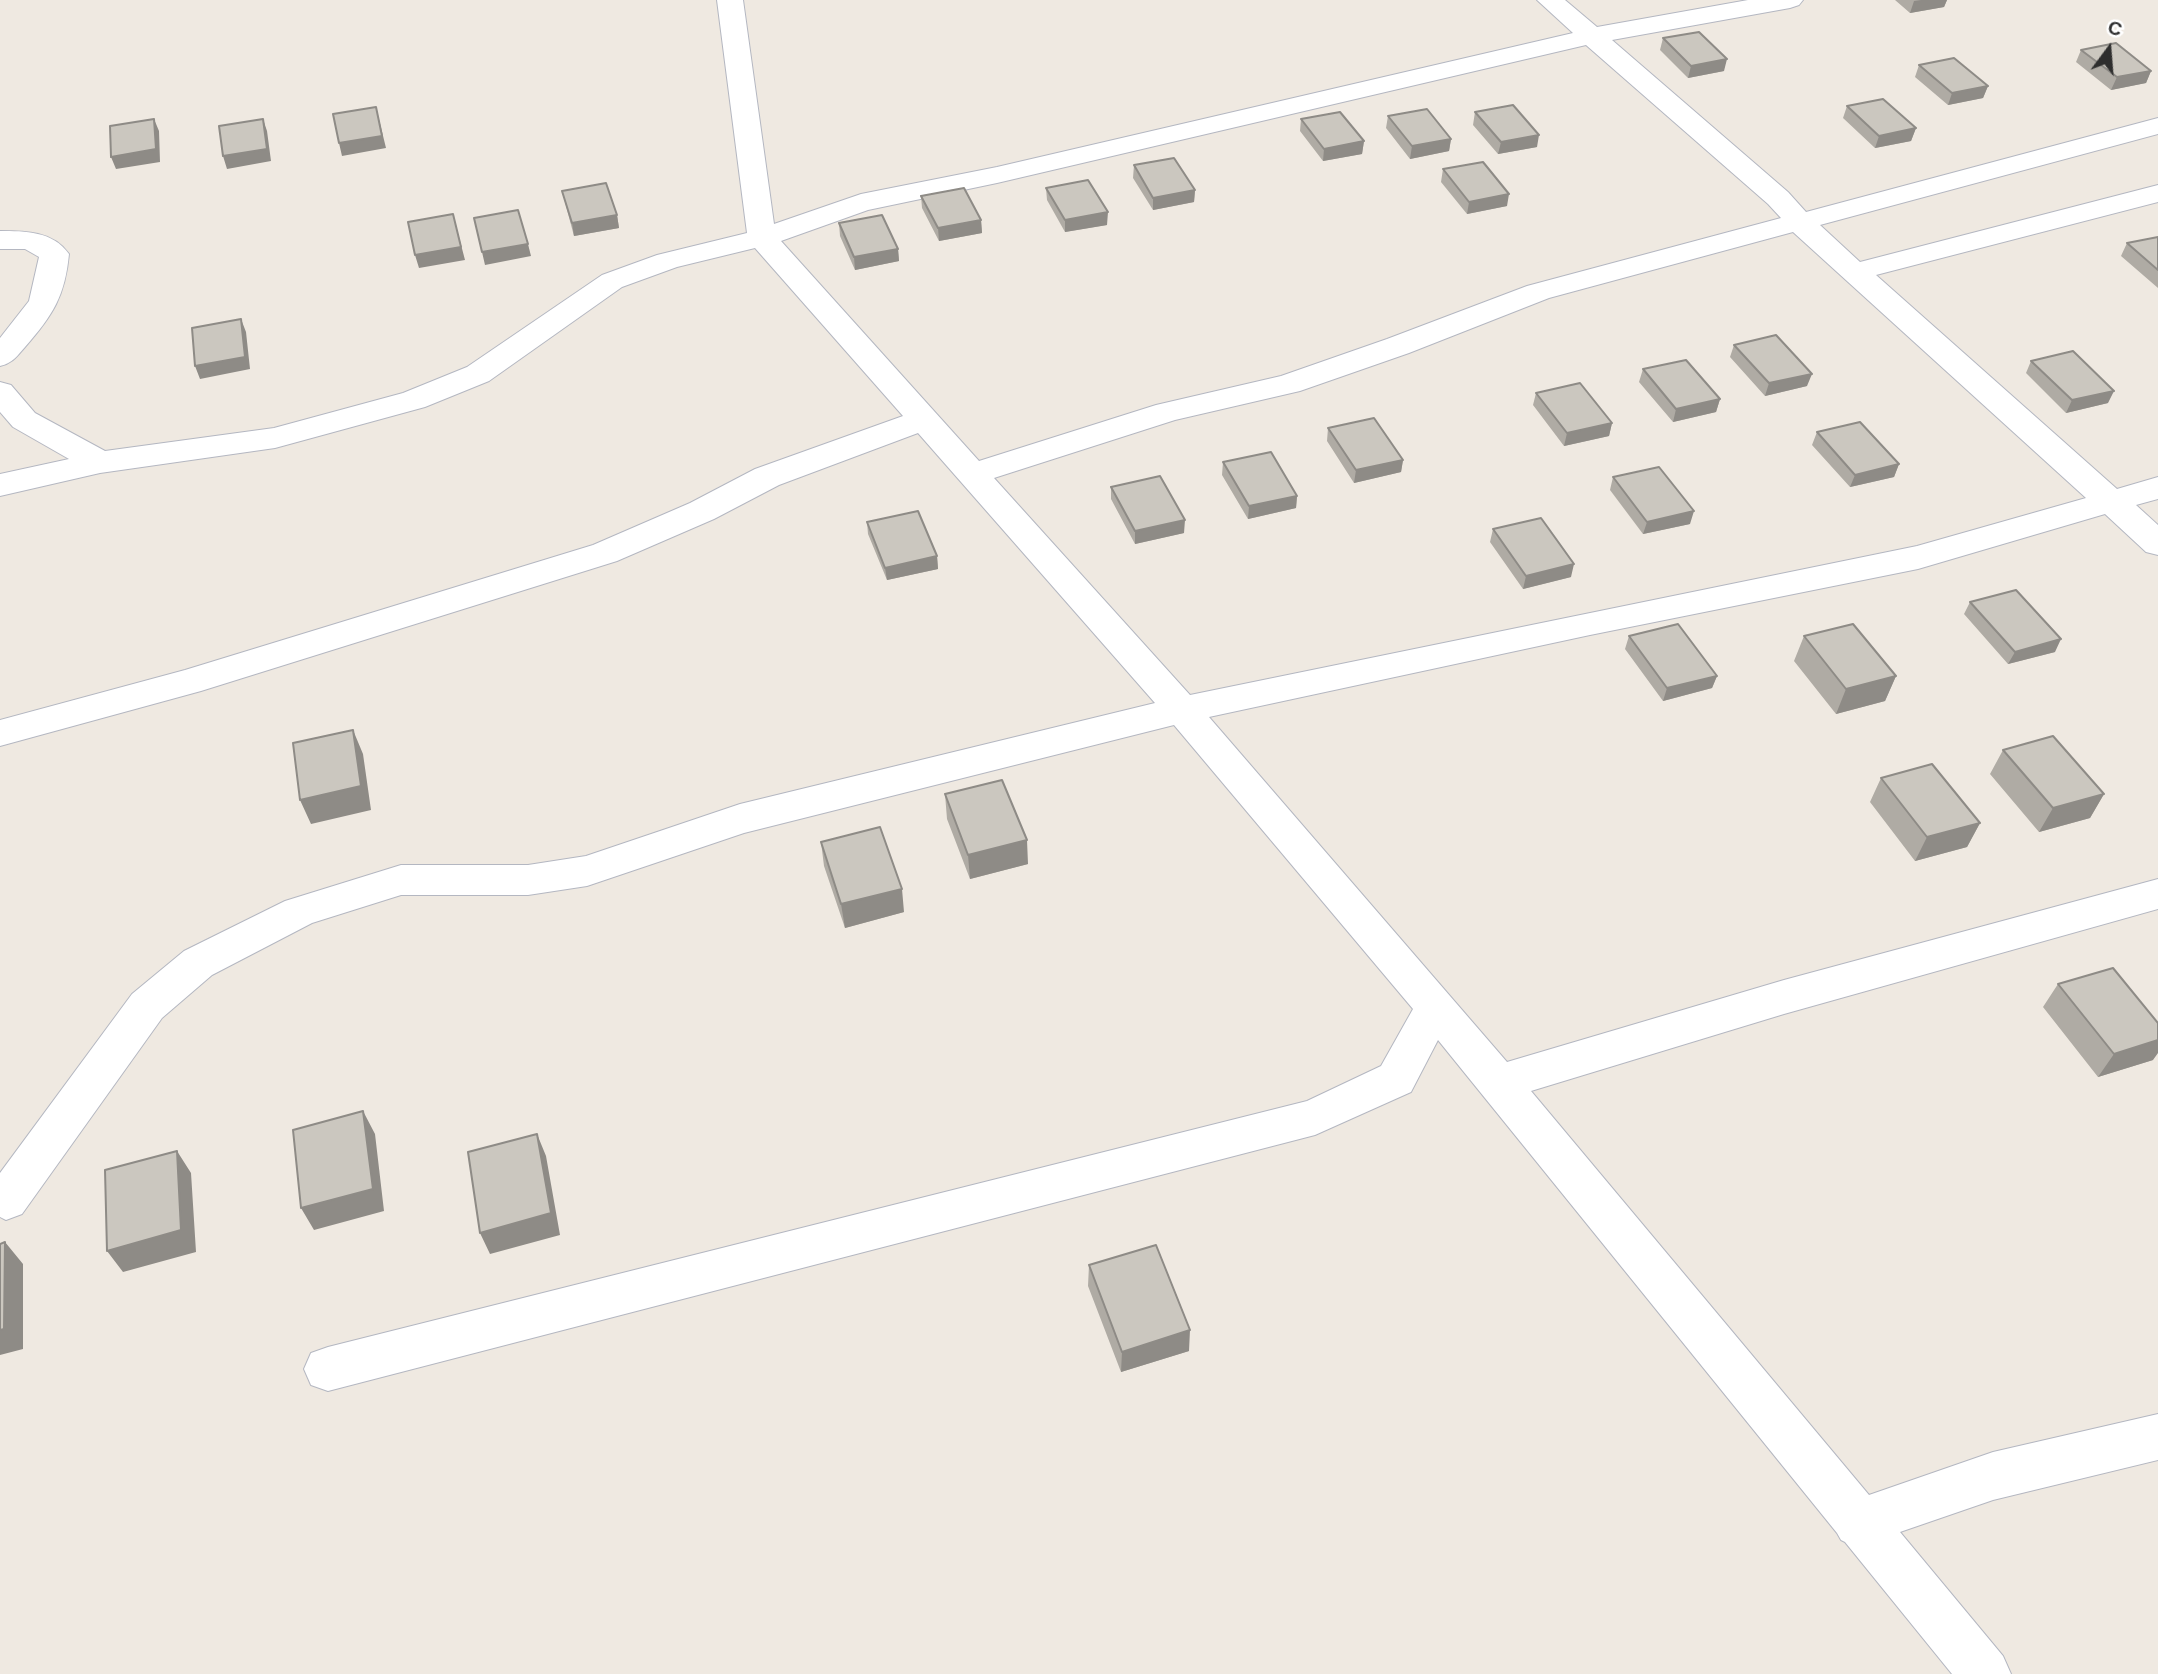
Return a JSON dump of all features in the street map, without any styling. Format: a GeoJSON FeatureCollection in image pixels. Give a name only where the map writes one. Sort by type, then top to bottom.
{"type":"FeatureCollection","features":[{"type":"Feature","properties":{"kind":"street"},"geometry":{"type":"LineString","coordinates":[[730,0],[762,238],[1182,710],[1435,1006],[1985,1674]]}},
{"type":"Feature","properties":{"kind":"street"},"geometry":{"type":"LineString","coordinates":[[1550,0],[1778,198],[1801,224],[2158,544]]}},
{"type":"Feature","properties":{"kind":"street"},"geometry":{"type":"LineString","coordinates":[[0,485],[100,463],[275,438],[414,400],[478,374],[612,281],[667,261],[762,238],[860,203],[997,175],[1592,36],[1790,0]]}},
{"type":"Feature","properties":{"kind":"street"},"geometry":{"type":"LineString","coordinates":[[972,474],[1167,412],[1289,383],[1398,346],[1538,292],[1801,224],[2158,126]]}},
{"type":"Feature","properties":{"kind":"street"},"geometry":{"type":"LineString","coordinates":[[1855,272],[2158,193]]}},
{"type":"Feature","properties":{"kind":"street"},"geometry":{"type":"LineString","coordinates":[[0,240],[31,240],[54,254],[53,278],[41,311],[0,357]]}},
{"type":"Feature","properties":{"kind":"street"},"geometry":{"type":"LineString","coordinates":[[0,392],[24,420],[100,463]]}},
{"type":"Feature","properties":{"kind":"street"},"geometry":{"type":"LineString","coordinates":[[0,733],[188,682],[605,553],[702,511],[767,477],[922,420]]}},
{"type":"Feature","properties":{"kind":"street"},"geometry":{"type":"LineString","coordinates":[[6,1200],[147,1006],[198,963],[299,912],[401,880],[528,880],[587,871],[740,819],[1182,710],[1590,622],[1918,557],[2158,488]]}},
{"type":"Feature","properties":{"kind":"street"},"geometry":{"type":"LineString","coordinates":[[1497,1083],[1784,997],[2158,894]]}},
{"type":"Feature","properties":{"kind":"street"},"geometry":{"type":"LineString","coordinates":[[328,1369],[1315,1117],[1396,1079],[1435,1006]]}},
{"type":"Feature","properties":{"kind":"street"},"geometry":{"type":"LineString","coordinates":[[1858,1523],[1993,1476],[2158,1437]]}},
{"type":"Feature","properties":{"kind":"building"},"geometry":{"type":"Polygon","coordinates":[[[1699,32],[1727,59],[1691,66],[1663,38],[1699,32]]]}},
{"type":"Feature","properties":{"kind":"building"},"geometry":{"type":"Polygon","coordinates":[[[2116,43],[2151,71],[2117,77],[2081,50],[2116,43]]]}},
{"type":"Feature","properties":{"kind":"building"},"geometry":{"type":"Polygon","coordinates":[[[1954,58],[1988,86],[1952,93],[1919,65],[1954,58]]]}},
{"type":"Feature","properties":{"kind":"building"},"geometry":{"type":"Polygon","coordinates":[[[1883,99],[1916,128],[1879,136],[1847,106],[1883,99]]]}},
{"type":"Feature","properties":{"kind":"building"},"geometry":{"type":"Polygon","coordinates":[[[1513,105],[1539,135],[1501,142],[1475,112],[1513,105]]]}},
{"type":"Feature","properties":{"kind":"building"},"geometry":{"type":"Polygon","coordinates":[[[376,107],[382,136],[339,143],[333,114],[376,107]]]}},
{"type":"Feature","properties":{"kind":"building"},"geometry":{"type":"Polygon","coordinates":[[[1427,109],[1451,139],[1412,146],[1388,116],[1427,109]]]}},
{"type":"Feature","properties":{"kind":"building"},"geometry":{"type":"Polygon","coordinates":[[[1340,112],[1364,141],[1324,149],[1301,119],[1340,112]]]}},
{"type":"Feature","properties":{"kind":"building"},"geometry":{"type":"Polygon","coordinates":[[[154,119],[156,149],[111,157],[110,126],[154,119]]]}},
{"type":"Feature","properties":{"kind":"building"},"geometry":{"type":"Polygon","coordinates":[[[263,119],[267,149],[223,156],[219,126],[263,119]]]}},
{"type":"Feature","properties":{"kind":"building"},"geometry":{"type":"Polygon","coordinates":[[[1174,158],[1195,190],[1153,198],[1134,165],[1174,158]]]}},
{"type":"Feature","properties":{"kind":"building"},"geometry":{"type":"Polygon","coordinates":[[[1483,162],[1509,194],[1469,202],[1443,169],[1483,162]]]}},
{"type":"Feature","properties":{"kind":"building"},"geometry":{"type":"Polygon","coordinates":[[[1088,180],[1108,212],[1065,220],[1046,188],[1088,180]]]}},
{"type":"Feature","properties":{"kind":"building"},"geometry":{"type":"Polygon","coordinates":[[[606,183],[617,215],[572,223],[562,191],[606,183]]]}},
{"type":"Feature","properties":{"kind":"building"},"geometry":{"type":"Polygon","coordinates":[[[964,188],[981,220],[938,228],[921,196],[964,188]]]}},
{"type":"Feature","properties":{"kind":"building"},"geometry":{"type":"Polygon","coordinates":[[[518,210],[528,244],[482,252],[474,218],[518,210]]]}},
{"type":"Feature","properties":{"kind":"building"},"geometry":{"type":"Polygon","coordinates":[[[453,214],[461,247],[415,255],[408,222],[453,214]]]}},
{"type":"Feature","properties":{"kind":"building"},"geometry":{"type":"Polygon","coordinates":[[[882,215],[898,249],[854,257],[839,223],[882,215]]]}},
{"type":"Feature","properties":{"kind":"building"},"geometry":{"type":"Polygon","coordinates":[[[2158,237],[2158,270],[2127,243],[2158,237]]]}},
{"type":"Feature","properties":{"kind":"building"},"geometry":{"type":"Polygon","coordinates":[[[241,319],[245,357],[195,366],[192,328],[241,319]]]}},
{"type":"Feature","properties":{"kind":"building"},"geometry":{"type":"Polygon","coordinates":[[[1776,335],[1812,374],[1769,383],[1734,345],[1776,335]]]}},
{"type":"Feature","properties":{"kind":"building"},"geometry":{"type":"Polygon","coordinates":[[[2073,351],[2114,391],[2072,400],[2031,361],[2073,351]]]}},
{"type":"Feature","properties":{"kind":"building"},"geometry":{"type":"Polygon","coordinates":[[[1686,360],[1720,399],[1676,409],[1643,369],[1686,360]]]}},
{"type":"Feature","properties":{"kind":"building"},"geometry":{"type":"Polygon","coordinates":[[[1580,383],[1612,423],[1567,433],[1536,393],[1580,383]]]}},
{"type":"Feature","properties":{"kind":"building"},"geometry":{"type":"Polygon","coordinates":[[[1374,418],[1403,460],[1356,470],[1328,428],[1374,418]]]}},
{"type":"Feature","properties":{"kind":"building"},"geometry":{"type":"Polygon","coordinates":[[[1860,422],[1899,464],[1855,475],[1817,432],[1860,422]]]}},
{"type":"Feature","properties":{"kind":"building"},"geometry":{"type":"Polygon","coordinates":[[[1271,452],[1297,496],[1249,506],[1223,462],[1271,452]]]}},
{"type":"Feature","properties":{"kind":"building"},"geometry":{"type":"Polygon","coordinates":[[[1659,467],[1694,511],[1647,522],[1613,477],[1659,467]]]}},
{"type":"Feature","properties":{"kind":"building"},"geometry":{"type":"Polygon","coordinates":[[[1160,476],[1185,520],[1135,531],[1111,487],[1160,476]]]}},
{"type":"Feature","properties":{"kind":"building"},"geometry":{"type":"Polygon","coordinates":[[[918,511],[937,556],[885,568],[867,522],[918,511]]]}},
{"type":"Feature","properties":{"kind":"building"},"geometry":{"type":"Polygon","coordinates":[[[1541,518],[1574,564],[1526,576],[1493,529],[1541,518]]]}},
{"type":"Feature","properties":{"kind":"building"},"geometry":{"type":"Polygon","coordinates":[[[2016,590],[2061,639],[2015,652],[1970,602],[2016,590]]]}},
{"type":"Feature","properties":{"kind":"building"},"geometry":{"type":"Polygon","coordinates":[[[1678,624],[1717,676],[1667,688],[1629,636],[1678,624]]]}},
{"type":"Feature","properties":{"kind":"building"},"geometry":{"type":"Polygon","coordinates":[[[1853,624],[1896,676],[1846,689],[1804,636],[1853,624]]]}},
{"type":"Feature","properties":{"kind":"building"},"geometry":{"type":"Polygon","coordinates":[[[353,730],[361,786],[300,800],[293,743],[353,730]]]}},
{"type":"Feature","properties":{"kind":"building"},"geometry":{"type":"Polygon","coordinates":[[[2053,736],[2104,794],[2053,808],[2003,750],[2053,736]]]}},
{"type":"Feature","properties":{"kind":"building"},"geometry":{"type":"Polygon","coordinates":[[[1932,764],[1980,823],[1927,837],[1881,778],[1932,764]]]}},
{"type":"Feature","properties":{"kind":"building"},"geometry":{"type":"Polygon","coordinates":[[[1002,780],[1027,840],[968,855],[945,794],[1002,780]]]}},
{"type":"Feature","properties":{"kind":"building"},"geometry":{"type":"Polygon","coordinates":[[[880,827],[902,889],[841,904],[821,842],[880,827]]]}},
{"type":"Feature","properties":{"kind":"building"},"geometry":{"type":"Polygon","coordinates":[[[2113,968],[2158,1023],[2158,1040],[2114,1054],[2058,984],[2113,968]]]}},
{"type":"Feature","properties":{"kind":"building"},"geometry":{"type":"Polygon","coordinates":[[[363,1111],[373,1189],[301,1208],[293,1130],[363,1111]]]}},
{"type":"Feature","properties":{"kind":"building"},"geometry":{"type":"Polygon","coordinates":[[[537,1134],[551,1213],[480,1233],[468,1152],[537,1134]]]}},
{"type":"Feature","properties":{"kind":"building"},"geometry":{"type":"Polygon","coordinates":[[[177,1151],[181,1230],[107,1251],[105,1170],[177,1151]]]}},
{"type":"Feature","properties":{"kind":"building"},"geometry":{"type":"Polygon","coordinates":[[[5,1242],[4,1329],[0,1330],[0,1244],[5,1242]]]}},
{"type":"Feature","properties":{"kind":"building"},"geometry":{"type":"Polygon","coordinates":[[[1156,1245],[1190,1330],[1122,1352],[1089,1265],[1156,1245]]]}}]}
